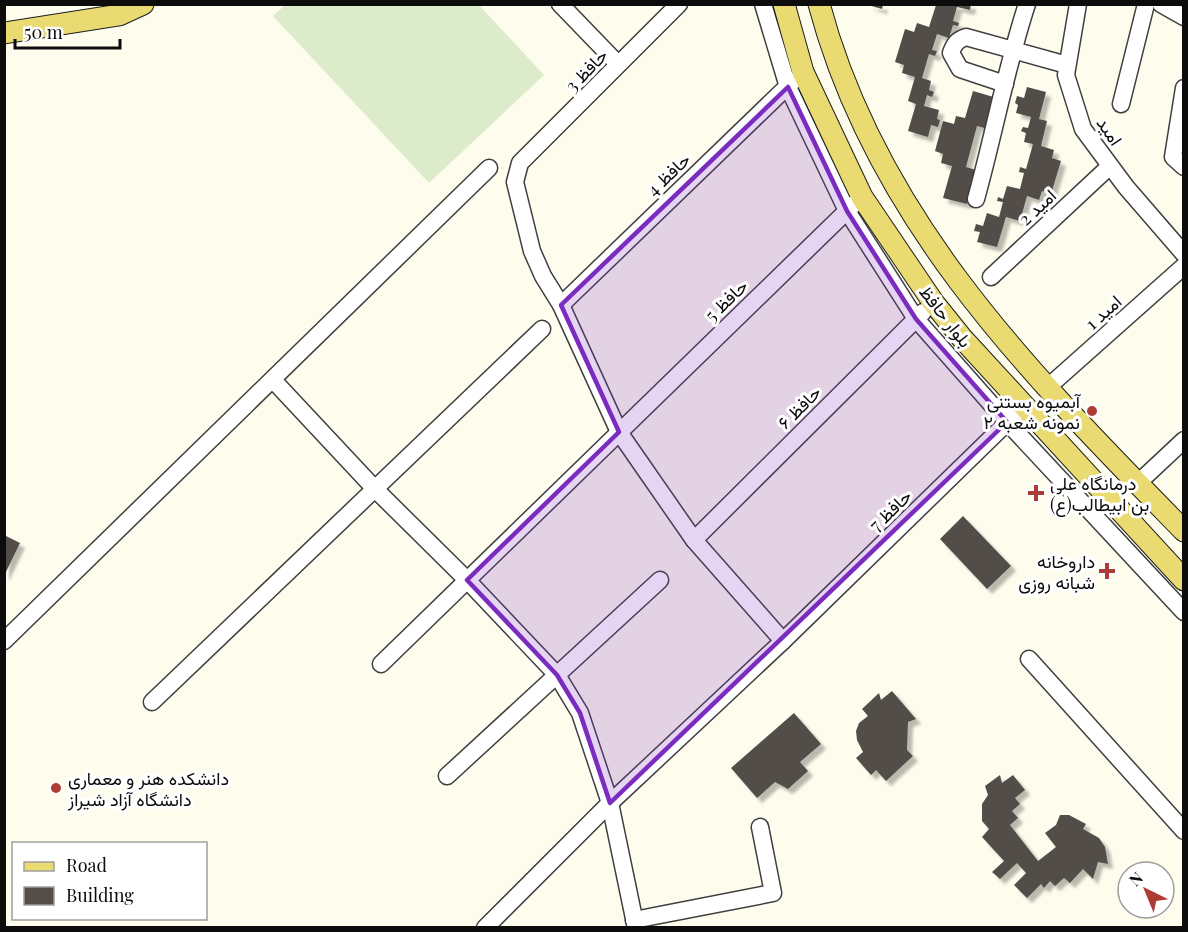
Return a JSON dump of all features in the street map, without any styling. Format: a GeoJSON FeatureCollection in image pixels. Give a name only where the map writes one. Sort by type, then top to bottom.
{"type":"FeatureCollection","features":[{"type":"Feature","properties":{"kind":"main road"},"geometry":{"type":"LineString","coordinates":[[4,33],[119,15],[143,4]]}},
{"type":"Feature","properties":{"kind":"main road","name":"بلوار حافظ"},"geometry":{"type":"LineString","coordinates":[[784,4],[803,72],[854,204],[933,302],[1024,406],[1182,577]]}},
{"type":"Feature","properties":{"kind":"main road","name":"بلوار حافظ"},"geometry":{"type":"LineString","coordinates":[[819,4],[854,102],[893,187],[944,263],[987,320],[1137,484],[1184,531]]}},
{"type":"Feature","properties":{"kind":"street"},"geometry":{"type":"LineString","coordinates":[[560,4],[618,64]]}},
{"type":"Feature","properties":{"kind":"street","name":"حافظ 3"},"geometry":{"type":"LineString","coordinates":[[561,305],[543,276],[532,251],[515,182],[520,164],[679,4]]}},
{"type":"Feature","properties":{"kind":"street"},"geometry":{"type":"LineString","coordinates":[[763,4],[788,87],[915,319],[1007,422],[1184,612]]}},
{"type":"Feature","properties":{"kind":"street"},"geometry":{"type":"LineString","coordinates":[[976,199],[1011,51],[1027,4]]}},
{"type":"Feature","properties":{"kind":"street","name":"امید"},"geometry":{"type":"LineString","coordinates":[[1078,4],[1066,75],[1083,129],[1110,166],[1184,254]]}},
{"type":"Feature","properties":{"kind":"street"},"geometry":{"type":"LineString","coordinates":[[1121,104],[1146,4]]}},
{"type":"Feature","properties":{"kind":"street"},"geometry":{"type":"LineString","coordinates":[[1161,4],[1184,17]]}},
{"type":"Feature","properties":{"kind":"street"},"geometry":{"type":"LineString","coordinates":[[1005,84],[960,69],[951,53],[959,39],[966,37],[1067,65]]}},
{"type":"Feature","properties":{"kind":"street","name":"حافظ 4"},"geometry":{"type":"LineString","coordinates":[[561,305],[803,72]]}},
{"type":"Feature","properties":{"kind":"street"},"geometry":{"type":"LineString","coordinates":[[1184,88],[1173,157],[1184,167]]}},
{"type":"Feature","properties":{"kind":"street","name":"امید 2"},"geometry":{"type":"LineString","coordinates":[[990,277],[1110,166]]}},
{"type":"Feature","properties":{"kind":"street"},"geometry":{"type":"LineString","coordinates":[[4,641],[489,168]]}},
{"type":"Feature","properties":{"kind":"street","name":"حافظ 5"},"geometry":{"type":"LineString","coordinates":[[381,664],[854,204]]}},
{"type":"Feature","properties":{"kind":"street","name":"امید 1"},"geometry":{"type":"LineString","coordinates":[[1048,387],[1184,266]]}},
{"type":"Feature","properties":{"kind":"street","name":"حافظ ۶"},"geometry":{"type":"LineString","coordinates":[[694,540],[933,302]]}},
{"type":"Feature","properties":{"kind":"street"},"geometry":{"type":"LineString","coordinates":[[561,305],[619,432],[694,540],[783,641]]}},
{"type":"Feature","properties":{"kind":"street"},"geometry":{"type":"LineString","coordinates":[[152,702],[542,329]]}},
{"type":"Feature","properties":{"kind":"street"},"geometry":{"type":"LineString","coordinates":[[273,380],[375,489],[467,580],[556,675],[580,713],[610,803],[635,924],[773,893],[760,827]]}},
{"type":"Feature","properties":{"kind":"street","name":"حافظ 7"},"geometry":{"type":"LineString","coordinates":[[485,927],[610,803],[783,641],[1024,406]]}},
{"type":"Feature","properties":{"kind":"street"},"geometry":{"type":"LineString","coordinates":[[1137,484],[1184,440]]}},
{"type":"Feature","properties":{"kind":"street"},"geometry":{"type":"LineString","coordinates":[[1100,522],[1119,508]]}},
{"type":"Feature","properties":{"kind":"street"},"geometry":{"type":"LineString","coordinates":[[447,776],[660,580]]}},
{"type":"Feature","properties":{"kind":"street"},"geometry":{"type":"LineString","coordinates":[[1029,659],[1184,831]]}},
{"type":"Feature","properties":{"kind":"highlighted area"},"geometry":{"type":"Polygon","coordinates":[[[788,87],[847,211],[916,319],[1007,422],[610,803],[580,713],[557,675],[467,580],[619,432],[561,305],[788,87]]]}},
{"type":"Feature","properties":{"kind":"green space"},"geometry":{"type":"Polygon","coordinates":[[[285,5],[479,5],[544,75],[429,183],[273,16],[285,5]]]}},
{"type":"Feature","properties":{"kind":"building"},"geometry":{"type":"Polygon","coordinates":[[[971,4],[970,10],[957,7],[953,21],[959,23],[958,26],[953,25],[949,38],[937,34],[932,50],[937,51],[935,56],[929,54],[922,78],[931,81],[929,90],[934,92],[932,97],[927,95],[924,106],[939,110],[937,119],[940,120],[938,127],[931,125],[928,137],[908,131],[916,104],[908,101],[915,77],[902,73],[904,65],[895,62],[905,29],[914,32],[917,23],[929,27],[936,5],[971,4]]]}},
{"type":"Feature","properties":{"kind":"building"},"geometry":{"type":"Polygon","coordinates":[[[868,5],[883,5],[882,9],[868,5]]]}},
{"type":"Feature","properties":{"kind":"building"},"geometry":{"type":"Polygon","coordinates":[[[1027,87],[1046,92],[1039,119],[1047,121],[1041,146],[1054,150],[1052,158],[1061,161],[1051,194],[1042,191],[1039,200],[1027,196],[1020,221],[1006,217],[997,247],[977,242],[980,232],[974,231],[976,224],[983,226],[987,213],[999,217],[1003,202],[997,201],[998,197],[1003,199],[1007,186],[1020,189],[1024,173],[1019,172],[1020,167],[1026,169],[1033,144],[1024,142],[1026,133],[1021,131],[1023,127],[1028,128],[1031,117],[1016,113],[1018,105],[1015,103],[1017,96],[1024,98],[1027,87]]]}},
{"type":"Feature","properties":{"kind":"building"},"geometry":{"type":"Polygon","coordinates":[[[973,91],[997,98],[988,129],[977,126],[966,167],[976,170],[967,204],[943,198],[952,166],[941,163],[943,154],[935,151],[943,121],[954,124],[956,116],[965,118],[973,91]]]}},
{"type":"Feature","properties":{"kind":"building"},"geometry":{"type":"Polygon","coordinates":[[[963,516],[1011,566],[987,589],[940,539],[963,516]]]}},
{"type":"Feature","properties":{"kind":"building"},"geometry":{"type":"Polygon","coordinates":[[[4,535],[20,543],[4,576],[4,535]]]}},
{"type":"Feature","properties":{"kind":"building"},"geometry":{"type":"Polygon","coordinates":[[[892,691],[916,719],[908,722],[907,750],[913,756],[886,781],[876,770],[871,775],[856,758],[863,752],[857,740],[856,731],[859,723],[868,716],[862,709],[879,693],[881,700],[892,691]]]}},
{"type":"Feature","properties":{"kind":"building"},"geometry":{"type":"Polygon","coordinates":[[[794,713],[821,744],[800,762],[808,771],[788,789],[775,782],[757,798],[731,768],[794,713]]]}},
{"type":"Feature","properties":{"kind":"building"},"geometry":{"type":"Polygon","coordinates":[[[1000,775],[1002,783],[1013,775],[1025,790],[1015,798],[1020,804],[1012,811],[1018,818],[1010,825],[1038,861],[1056,847],[1045,833],[1056,825],[1060,815],[1069,815],[1086,824],[1083,829],[1099,838],[1105,847],[1108,864],[1098,862],[1093,879],[1083,869],[1070,883],[1064,878],[1055,886],[1050,881],[1044,888],[1041,884],[1027,898],[1014,885],[1026,873],[1017,863],[1000,879],[992,872],[1004,861],[982,837],[989,829],[982,821],[982,804],[988,795],[985,786],[1000,775]]]}},
{"type":"Feature","properties":{"kind":"place","name":"آبمیوه بستنی نمونه شعبه ۲"},"geometry":{"type":"Point","coordinates":[1092,411]}},
{"type":"Feature","properties":{"kind":"place","name":"درمانگاه علی بن ابیطالب(ع)"},"geometry":{"type":"Point","coordinates":[1036,493]}},
{"type":"Feature","properties":{"kind":"place","name":"داروخانه شبانه روزی"},"geometry":{"type":"Point","coordinates":[1107,571]}},
{"type":"Feature","properties":{"kind":"place","name":"دانشکده هنر و معماری دانشگاه آزاد شیراز"},"geometry":{"type":"Point","coordinates":[56,788]}}]}
